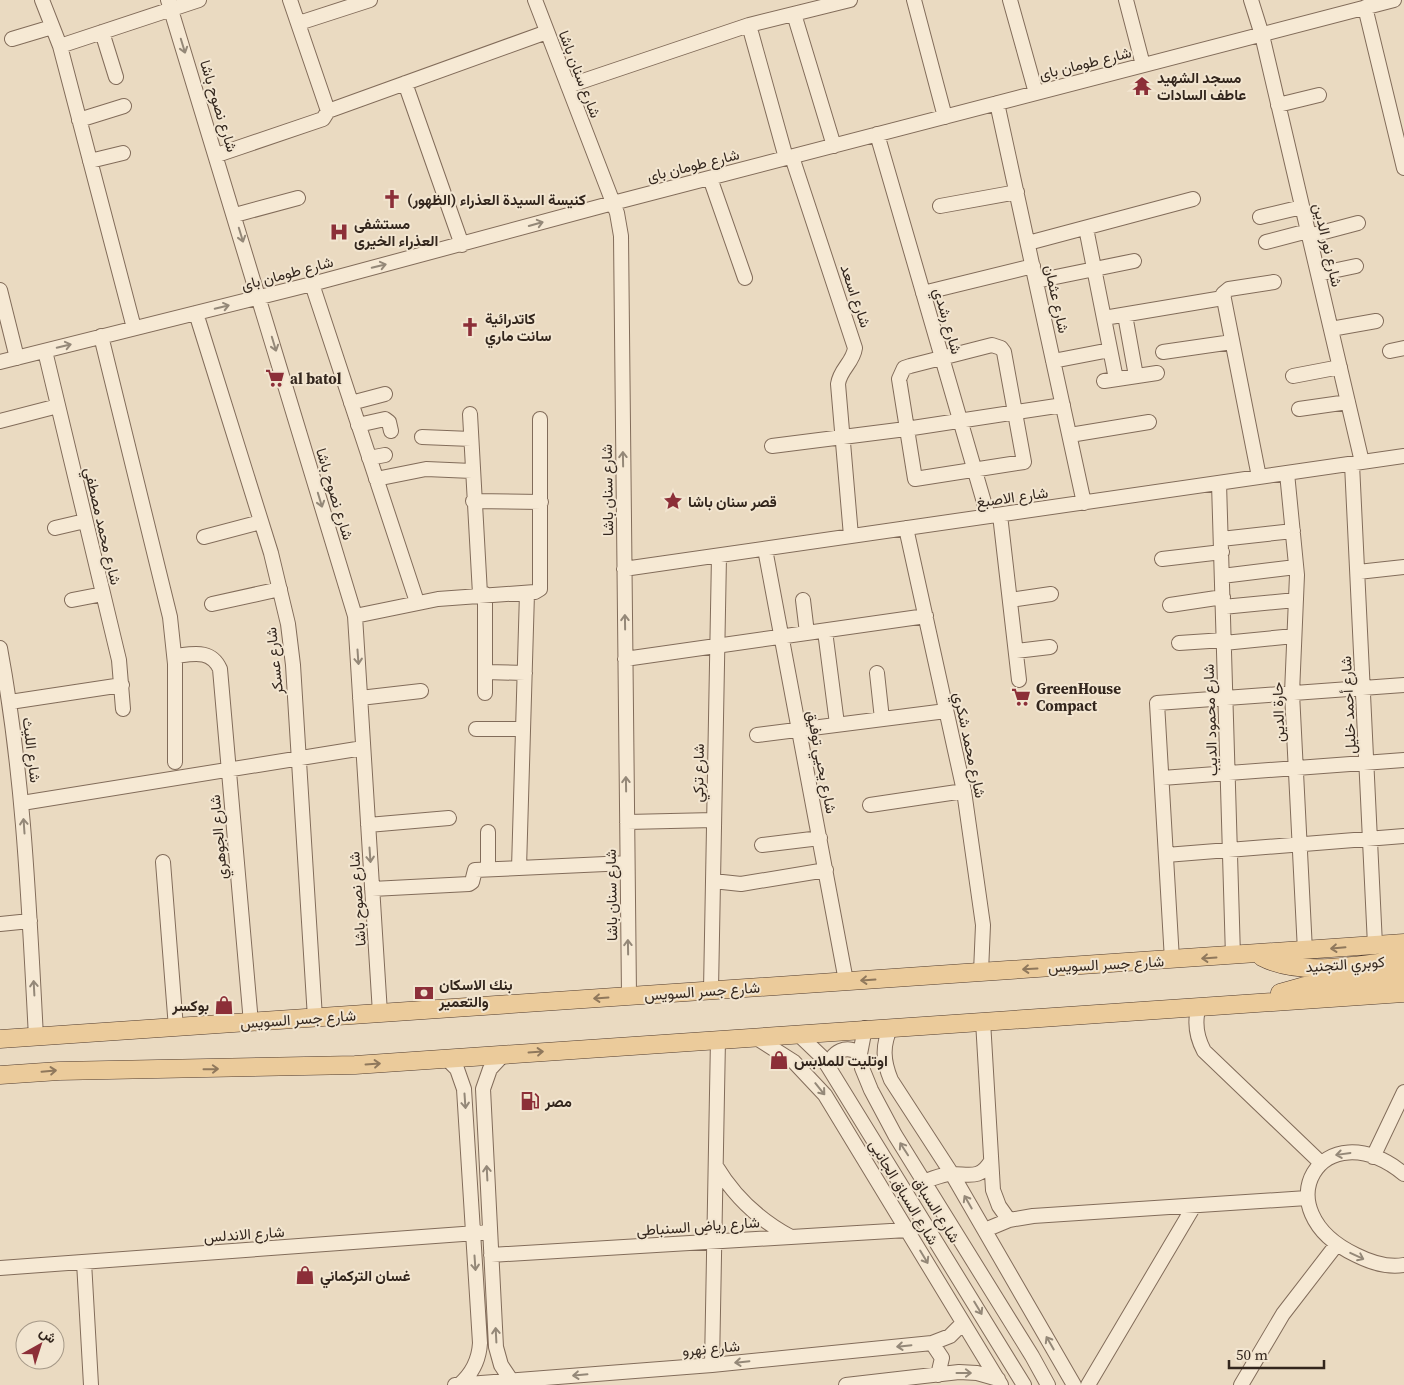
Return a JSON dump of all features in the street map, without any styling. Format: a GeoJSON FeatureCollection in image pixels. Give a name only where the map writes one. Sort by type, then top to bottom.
{"type":"FeatureCollection","features":[{"type":"Feature","properties":{"kind":"main road","name":"شارع جسر السويس"},"geometry":{"type":"LineString","coordinates":[[0,1039],[711,990],[1258,955],[1404,943]]}},
{"type":"Feature","properties":{"kind":"main road","name":"كوبري التجنيد"},"geometry":{"type":"LineString","coordinates":[[1258,955],[1280,964],[1303,968],[1404,960]]}},
{"type":"Feature","properties":{"kind":"main road","name":"كوبري التجنيد"},"geometry":{"type":"LineString","coordinates":[[1261,1002],[1282,992],[1304,986],[1404,977]]}},
{"type":"Feature","properties":{"kind":"main road"},"geometry":{"type":"LineString","coordinates":[[0,1075],[59,1070],[355,1065],[865,1028],[1404,992]]}},
{"type":"Feature","properties":{"kind":"street"},"geometry":{"type":"LineString","coordinates":[[42,0],[60,46],[134,328]]}},
{"type":"Feature","properties":{"kind":"street"},"geometry":{"type":"LineString","coordinates":[[60,46],[102,32],[170,5],[199,0]]}},
{"type":"Feature","properties":{"kind":"street"},"geometry":{"type":"LineString","coordinates":[[290,0],[326,115]]}},
{"type":"Feature","properties":{"kind":"street"},"geometry":{"type":"LineString","coordinates":[[298,23],[370,0]]}},
{"type":"Feature","properties":{"kind":"street","name":"شارع سنان باشا"},"geometry":{"type":"LineString","coordinates":[[534,0],[613,203],[620,236],[629,996]]}},
{"type":"Feature","properties":{"kind":"street"},"geometry":{"type":"LineString","coordinates":[[568,86],[749,25],[828,3],[850,0]]}},
{"type":"Feature","properties":{"kind":"street"},"geometry":{"type":"LineString","coordinates":[[914,0],[945,116]]}},
{"type":"Feature","properties":{"kind":"street"},"geometry":{"type":"LineString","coordinates":[[1010,0],[1036,93]]}},
{"type":"Feature","properties":{"kind":"street"},"geometry":{"type":"LineString","coordinates":[[1126,0],[1143,65]]}},
{"type":"Feature","properties":{"kind":"street","name":"شارع نور الدين"},"geometry":{"type":"LineString","coordinates":[[1251,0],[1262,34],[1340,366],[1348,402],[1357,463]]}},
{"type":"Feature","properties":{"kind":"street","name":"شارع طومان باى"},"geometry":{"type":"LineString","coordinates":[[0,362],[260,298],[613,203],[1394,0]]}},
{"type":"Feature","properties":{"kind":"street","name":"شارع نصوح باشا"},"geometry":{"type":"LineString","coordinates":[[170,5],[217,155],[355,616],[380,1014]]}},
{"type":"Feature","properties":{"kind":"street"},"geometry":{"type":"LineString","coordinates":[[1365,7],[1404,168]]}},
{"type":"Feature","properties":{"kind":"street"},"geometry":{"type":"LineString","coordinates":[[794,14],[834,146]]}},
{"type":"Feature","properties":{"kind":"street","name":"شارع اسعد"},"geometry":{"type":"LineString","coordinates":[[749,25],[789,157],[855,348],[854,356],[839,376],[842,437],[851,536]]}},
{"type":"Feature","properties":{"kind":"street"},"geometry":{"type":"LineString","coordinates":[[12,39],[52,27]]}},
{"type":"Feature","properties":{"kind":"street"},"geometry":{"type":"LineString","coordinates":[[102,32],[116,77]]}},
{"type":"Feature","properties":{"kind":"street"},"geometry":{"type":"LineString","coordinates":[[217,155],[326,115],[405,83],[547,32]]}},
{"type":"Feature","properties":{"kind":"street"},"geometry":{"type":"LineString","coordinates":[[405,83],[462,245]]}},
{"type":"Feature","properties":{"kind":"street"},"geometry":{"type":"LineString","coordinates":[[1278,105],[1320,95]]}},
{"type":"Feature","properties":{"kind":"street","name":"شارع عثمان"},"geometry":{"type":"LineString","coordinates":[[998,103],[1084,502]]}},
{"type":"Feature","properties":{"kind":"street"},"geometry":{"type":"LineString","coordinates":[[79,120],[124,106]]}},
{"type":"Feature","properties":{"kind":"street","name":"شارع رشدي"},"geometry":{"type":"LineString","coordinates":[[877,134],[974,471],[994,516],[1010,600],[1020,680]]}},
{"type":"Feature","properties":{"kind":"street"},"geometry":{"type":"LineString","coordinates":[[90,161],[123,153]]}},
{"type":"Feature","properties":{"kind":"street"},"geometry":{"type":"LineString","coordinates":[[710,178],[745,278]]}},
{"type":"Feature","properties":{"kind":"street"},"geometry":{"type":"LineString","coordinates":[[940,206],[1017,192]]}},
{"type":"Feature","properties":{"kind":"street"},"geometry":{"type":"LineString","coordinates":[[235,215],[298,198]]}},
{"type":"Feature","properties":{"kind":"street"},"geometry":{"type":"LineString","coordinates":[[1028,243],[1193,199]]}},
{"type":"Feature","properties":{"kind":"street"},"geometry":{"type":"LineString","coordinates":[[1260,217],[1302,207]]}},
{"type":"Feature","properties":{"kind":"street"},"geometry":{"type":"LineString","coordinates":[[1266,242],[1358,224]]}},
{"type":"Feature","properties":{"kind":"street"},"geometry":{"type":"LineString","coordinates":[[1086,228],[1110,350],[1110,380],[1157,372]]}},
{"type":"Feature","properties":{"kind":"street"},"geometry":{"type":"LineString","coordinates":[[1036,281],[1134,261]]}},
{"type":"Feature","properties":{"kind":"street"},"geometry":{"type":"LineString","coordinates":[[923,293],[1033,266]]}},
{"type":"Feature","properties":{"kind":"street"},"geometry":{"type":"LineString","coordinates":[[1318,274],[1356,266]]}},
{"type":"Feature","properties":{"kind":"street"},"geometry":{"type":"LineString","coordinates":[[1259,477],[1223,294],[1229,289],[1274,282]]}},
{"type":"Feature","properties":{"kind":"street"},"geometry":{"type":"LineString","coordinates":[[312,284],[376,479],[398,529],[417,602]]}},
{"type":"Feature","properties":{"kind":"street"},"geometry":{"type":"LineString","coordinates":[[0,290],[17,358]]}},
{"type":"Feature","properties":{"kind":"street"},"geometry":{"type":"LineString","coordinates":[[1104,318],[1223,298]]}},
{"type":"Feature","properties":{"kind":"street","name":"شارع عسكر"},"geometry":{"type":"LineString","coordinates":[[196,313],[280,589],[293,665],[315,1018]]}},
{"type":"Feature","properties":{"kind":"street"},"geometry":{"type":"LineString","coordinates":[[1125,315],[1136,376]]}},
{"type":"Feature","properties":{"kind":"street"},"geometry":{"type":"LineString","coordinates":[[1331,328],[1376,321]]}},
{"type":"Feature","properties":{"kind":"street"},"geometry":{"type":"LineString","coordinates":[[101,336],[169,611],[175,656],[175,762]]}},
{"type":"Feature","properties":{"kind":"street"},"geometry":{"type":"LineString","coordinates":[[1163,352],[1232,342]]}},
{"type":"Feature","properties":{"kind":"street"},"geometry":{"type":"LineString","coordinates":[[992,346],[1001,348],[1004,352],[1015,412],[1025,458],[1022,463],[919,480],[913,477],[899,378],[900,373],[910,366],[942,358],[992,346]]}},
{"type":"Feature","properties":{"kind":"street"},"geometry":{"type":"LineString","coordinates":[[1053,361],[1110,350]]}},
{"type":"Feature","properties":{"kind":"street","name":"شارع محمد مصطفي"},"geometry":{"type":"LineString","coordinates":[[45,351],[117,652],[122,685],[123,709]]}},
{"type":"Feature","properties":{"kind":"street"},"geometry":{"type":"LineString","coordinates":[[1292,376],[1340,366]]}},
{"type":"Feature","properties":{"kind":"street"},"geometry":{"type":"LineString","coordinates":[[351,403],[384,394]]}},
{"type":"Feature","properties":{"kind":"street"},"geometry":{"type":"LineString","coordinates":[[1299,409],[1348,402]]}},
{"type":"Feature","properties":{"kind":"street"},"geometry":{"type":"LineString","coordinates":[[772,446],[906,429],[1063,405]]}},
{"type":"Feature","properties":{"kind":"street"},"geometry":{"type":"LineString","coordinates":[[0,421],[58,406]]}},
{"type":"Feature","properties":{"kind":"street"},"geometry":{"type":"LineString","coordinates":[[470,414],[472,472],[482,594],[485,693]]}},
{"type":"Feature","properties":{"kind":"street"},"geometry":{"type":"LineString","coordinates":[[358,425],[385,419],[389,422],[391,431]]}},
{"type":"Feature","properties":{"kind":"street"},"geometry":{"type":"LineString","coordinates":[[355,616],[417,602],[482,594],[538,591],[541,584],[540,419]]}},
{"type":"Feature","properties":{"kind":"street"},"geometry":{"type":"LineString","coordinates":[[1070,435],[1149,422]]}},
{"type":"Feature","properties":{"kind":"street"},"geometry":{"type":"LineString","coordinates":[[422,437],[471,439]]}},
{"type":"Feature","properties":{"kind":"street"},"geometry":{"type":"LineString","coordinates":[[369,458],[385,455]]}},
{"type":"Feature","properties":{"kind":"street","name":"شارع الاصبغ"},"geometry":{"type":"LineString","coordinates":[[624,569],[1404,456]]}},
{"type":"Feature","properties":{"kind":"street","name":"شارع أحمد خليل"},"geometry":{"type":"LineString","coordinates":[[1357,463],[1358,572],[1375,945]]}},
{"type":"Feature","properties":{"kind":"street"},"geometry":{"type":"LineString","coordinates":[[376,479],[426,468],[472,472]]}},
{"type":"Feature","properties":{"kind":"street","name":"حارة الدين"},"geometry":{"type":"LineString","coordinates":[[1287,473],[1296,567],[1292,693],[1305,951]]}},
{"type":"Feature","properties":{"kind":"street","name":"شارع محمود الديب"},"geometry":{"type":"LineString","coordinates":[[1219,483],[1233,956]]}},
{"type":"Feature","properties":{"kind":"street"},"geometry":{"type":"LineString","coordinates":[[474,501],[541,502]]}},
{"type":"Feature","properties":{"kind":"street"},"geometry":{"type":"LineString","coordinates":[[54,528],[85,521]]}},
{"type":"Feature","properties":{"kind":"street"},"geometry":{"type":"LineString","coordinates":[[204,537],[261,522]]}},
{"type":"Feature","properties":{"kind":"street","name":"شارع محمد شكري"},"geometry":{"type":"LineString","coordinates":[[906,528],[964,791],[983,924],[981,972]]}},
{"type":"Feature","properties":{"kind":"street"},"geometry":{"type":"LineString","coordinates":[[1162,559],[1293,531]]}},
{"type":"Feature","properties":{"kind":"street","name":"شارع يحيي توفيق"},"geometry":{"type":"LineString","coordinates":[[765,549],[846,981]]}},
{"type":"Feature","properties":{"kind":"street","name":"شارع تركي"},"geometry":{"type":"LineString","coordinates":[[711,990],[719,556]]}},
{"type":"Feature","properties":{"kind":"street"},"geometry":{"type":"LineString","coordinates":[[1222,576],[1296,567]]}},
{"type":"Feature","properties":{"kind":"street"},"geometry":{"type":"LineString","coordinates":[[1358,572],[1404,567]]}},
{"type":"Feature","properties":{"kind":"street"},"geometry":{"type":"LineString","coordinates":[[212,604],[280,589]]}},
{"type":"Feature","properties":{"kind":"street"},"geometry":{"type":"LineString","coordinates":[[519,868],[527,593]]}},
{"type":"Feature","properties":{"kind":"street"},"geometry":{"type":"LineString","coordinates":[[72,600],[103,594]]}},
{"type":"Feature","properties":{"kind":"street"},"geometry":{"type":"LineString","coordinates":[[1010,600],[1051,594]]}},
{"type":"Feature","properties":{"kind":"street"},"geometry":{"type":"LineString","coordinates":[[804,600],[807,633]]}},
{"type":"Feature","properties":{"kind":"street"},"geometry":{"type":"LineString","coordinates":[[1170,605],[1296,600]]}},
{"type":"Feature","properties":{"kind":"street"},"geometry":{"type":"LineString","coordinates":[[625,659],[926,616]]}},
{"type":"Feature","properties":{"kind":"street"},"geometry":{"type":"LineString","coordinates":[[825,631],[837,724]]}},
{"type":"Feature","properties":{"kind":"street"},"geometry":{"type":"LineString","coordinates":[[1179,643],[1294,636]]}},
{"type":"Feature","properties":{"kind":"street"},"geometry":{"type":"LineString","coordinates":[[1016,651],[1050,647]]}},
{"type":"Feature","properties":{"kind":"street","name":"شارع الليث"},"geometry":{"type":"LineString","coordinates":[[0,648],[10,702],[22,803],[36,1037]]}},
{"type":"Feature","properties":{"kind":"street","name":"شارع الجوهري"},"geometry":{"type":"LineString","coordinates":[[175,656],[206,654],[217,662],[220,669],[251,1022]]}},
{"type":"Feature","properties":{"kind":"street"},"geometry":{"type":"LineString","coordinates":[[485,672],[524,673]]}},
{"type":"Feature","properties":{"kind":"street"},"geometry":{"type":"LineString","coordinates":[[877,673],[882,719]]}},
{"type":"Feature","properties":{"kind":"street"},"geometry":{"type":"LineString","coordinates":[[10,702],[122,685]]}},
{"type":"Feature","properties":{"kind":"street"},"geometry":{"type":"LineString","coordinates":[[1172,960],[1156,705],[1159,702],[1404,685]]}},
{"type":"Feature","properties":{"kind":"street"},"geometry":{"type":"LineString","coordinates":[[360,698],[421,691]]}},
{"type":"Feature","properties":{"kind":"street"},"geometry":{"type":"LineString","coordinates":[[757,735],[946,710]]}},
{"type":"Feature","properties":{"kind":"street"},"geometry":{"type":"LineString","coordinates":[[476,729],[523,729]]}},
{"type":"Feature","properties":{"kind":"street"},"geometry":{"type":"LineString","coordinates":[[22,803],[363,748]]}},
{"type":"Feature","properties":{"kind":"street"},"geometry":{"type":"LineString","coordinates":[[1162,778],[1404,760]]}},
{"type":"Feature","properties":{"kind":"street"},"geometry":{"type":"LineString","coordinates":[[870,805],[964,791]]}},
{"type":"Feature","properties":{"kind":"street"},"geometry":{"type":"LineString","coordinates":[[368,825],[450,818]]}},
{"type":"Feature","properties":{"kind":"street"},"geometry":{"type":"LineString","coordinates":[[627,822],[714,820]]}},
{"type":"Feature","properties":{"kind":"street"},"geometry":{"type":"LineString","coordinates":[[488,832],[488,869]]}},
{"type":"Feature","properties":{"kind":"street"},"geometry":{"type":"LineString","coordinates":[[1166,855],[1404,836]]}},
{"type":"Feature","properties":{"kind":"street"},"geometry":{"type":"LineString","coordinates":[[762,845],[820,838]]}},
{"type":"Feature","properties":{"kind":"street"},"geometry":{"type":"LineString","coordinates":[[164,862],[176,1028]]}},
{"type":"Feature","properties":{"kind":"street"},"geometry":{"type":"LineString","coordinates":[[372,889],[469,884],[472,882],[474,870],[627,863]]}},
{"type":"Feature","properties":{"kind":"street"},"geometry":{"type":"LineString","coordinates":[[713,881],[741,884],[826,870]]}},
{"type":"Feature","properties":{"kind":"street"},"geometry":{"type":"LineString","coordinates":[[0,924],[30,921]]}},
{"type":"Feature","properties":{"kind":"street"},"geometry":{"type":"LineString","coordinates":[[1199,1006],[1196,1032],[1204,1051],[1321,1163]]}},
{"type":"Feature","properties":{"kind":"street"},"geometry":{"type":"LineString","coordinates":[[983,1021],[991,1161],[995,1196],[1002,1211],[1009,1220]]}},
{"type":"Feature","properties":{"kind":"street"},"geometry":{"type":"LineString","coordinates":[[891,1027],[884,1044],[886,1068],[891,1080],[952,1174],[1074,1385]]}},
{"type":"Feature","properties":{"kind":"street","name":"شارع السباق"},"geometry":{"type":"LineString","coordinates":[[865,1028],[860,1054],[862,1068],[871,1090],[895,1135],[925,1181],[1048,1385]]}},
{"type":"Feature","properties":{"kind":"street","name":"شارع السباق"},"geometry":{"type":"LineString","coordinates":[[798,1034],[822,1057],[968,1290],[1024,1385]]}},
{"type":"Feature","properties":{"kind":"street","name":"شارع السباق الجانبى"},"geometry":{"type":"LineString","coordinates":[[756,1037],[788,1057],[811,1077],[848,1131],[999,1382]]}},
{"type":"Feature","properties":{"kind":"street"},"geometry":{"type":"LineString","coordinates":[[712,1365],[718,1039]]}},
{"type":"Feature","properties":{"kind":"street"},"geometry":{"type":"LineString","coordinates":[[829,1068],[832,1058],[838,1051],[852,1049],[860,1054]]}},
{"type":"Feature","properties":{"kind":"street"},"geometry":{"type":"LineString","coordinates":[[504,1054],[490,1069],[483,1090],[497,1352],[501,1365],[511,1380]]}},
{"type":"Feature","properties":{"kind":"street"},"geometry":{"type":"LineString","coordinates":[[446,1058],[457,1069],[463,1084],[480,1349],[473,1369],[459,1385]]}},
{"type":"Feature","properties":{"kind":"street"},"geometry":{"type":"LineString","coordinates":[[1373,1156],[1404,1092]]}},
{"type":"Feature","properties":{"kind":"street"},"geometry":{"type":"LineString","coordinates":[[848,1131],[863,1122]]}},
{"type":"Feature","properties":{"kind":"street"},"geometry":{"type":"LineString","coordinates":[[1404,1174],[1373,1156],[1345,1152],[1337,1154],[1321,1163],[1309,1182],[1307,1198],[1313,1218],[1337,1244],[1351,1253],[1374,1262],[1392,1266],[1404,1265]]}},
{"type":"Feature","properties":{"kind":"street"},"geometry":{"type":"LineString","coordinates":[[925,1181],[952,1174],[965,1177],[974,1175],[982,1171],[991,1161]]}},
{"type":"Feature","properties":{"kind":"street"},"geometry":{"type":"LineString","coordinates":[[716,1166],[734,1192],[751,1209],[791,1237]]}},
{"type":"Feature","properties":{"kind":"street"},"geometry":{"type":"LineString","coordinates":[[985,1230],[1009,1220],[1034,1216],[1307,1198]]}},
{"type":"Feature","properties":{"kind":"street"},"geometry":{"type":"LineString","coordinates":[[1088,1385],[1194,1206]]}},
{"type":"Feature","properties":{"kind":"street","name":"شارع رياض السنباطى"},"geometry":{"type":"LineString","coordinates":[[491,1256],[907,1230]]}},
{"type":"Feature","properties":{"kind":"street","name":"شارع الاندلس"},"geometry":{"type":"LineString","coordinates":[[0,1268],[490,1232]]}},
{"type":"Feature","properties":{"kind":"street"},"geometry":{"type":"LineString","coordinates":[[1240,1385],[1283,1314],[1337,1244]]}},
{"type":"Feature","properties":{"kind":"street"},"geometry":{"type":"LineString","coordinates":[[84,1262],[91,1385]]}},
{"type":"Feature","properties":{"kind":"street"},"geometry":{"type":"LineString","coordinates":[[950,1300],[968,1290]]}},
{"type":"Feature","properties":{"kind":"street","name":"شارع نهرو"},"geometry":{"type":"LineString","coordinates":[[455,1385],[511,1380],[541,1382],[932,1343],[950,1336],[963,1323]]}},
{"type":"Feature","properties":{"kind":"street"},"geometry":{"type":"LineString","coordinates":[[932,1343],[937,1347],[942,1358],[938,1375]]}},
{"type":"Feature","properties":{"kind":"street"},"geometry":{"type":"LineString","coordinates":[[846,1385],[966,1372],[999,1382]]}},
{"type":"Feature","properties":{"kind":"place","name":"مسجد الشهيد عاطف السادات"},"geometry":{"type":"Point","coordinates":[1142,86]}},
{"type":"Feature","properties":{"kind":"place","name":"كنيسة السيدة العذراء (الظهور)"},"geometry":{"type":"Point","coordinates":[392,199]}},
{"type":"Feature","properties":{"kind":"place","name":"مستشفى العذراء الخيرى"},"geometry":{"type":"Point","coordinates":[339,232]}},
{"type":"Feature","properties":{"kind":"place","name":"كاتدرائية سانت ماري"},"geometry":{"type":"Point","coordinates":[470,327]}},
{"type":"Feature","properties":{"kind":"place","name":"al batol"},"geometry":{"type":"Point","coordinates":[275,378]}},
{"type":"Feature","properties":{"kind":"place","name":"قصر سنان باشا"},"geometry":{"type":"Point","coordinates":[673,501]}},
{"type":"Feature","properties":{"kind":"place","name":"GreenHouse Compact"},"geometry":{"type":"Point","coordinates":[1021,697]}},
{"type":"Feature","properties":{"kind":"place","name":"بنك الاسكان والتعمير"},"geometry":{"type":"Point","coordinates":[424,993]}},
{"type":"Feature","properties":{"kind":"place","name":"بوكسر"},"geometry":{"type":"Point","coordinates":[224,1005]}},
{"type":"Feature","properties":{"kind":"place","name":"اوتليت للملابس"},"geometry":{"type":"Point","coordinates":[779,1060]}},
{"type":"Feature","properties":{"kind":"place","name":"مصر"},"geometry":{"type":"Point","coordinates":[530,1101]}},
{"type":"Feature","properties":{"kind":"place","name":"غسان التركماني"},"geometry":{"type":"Point","coordinates":[305,1275]}}]}
